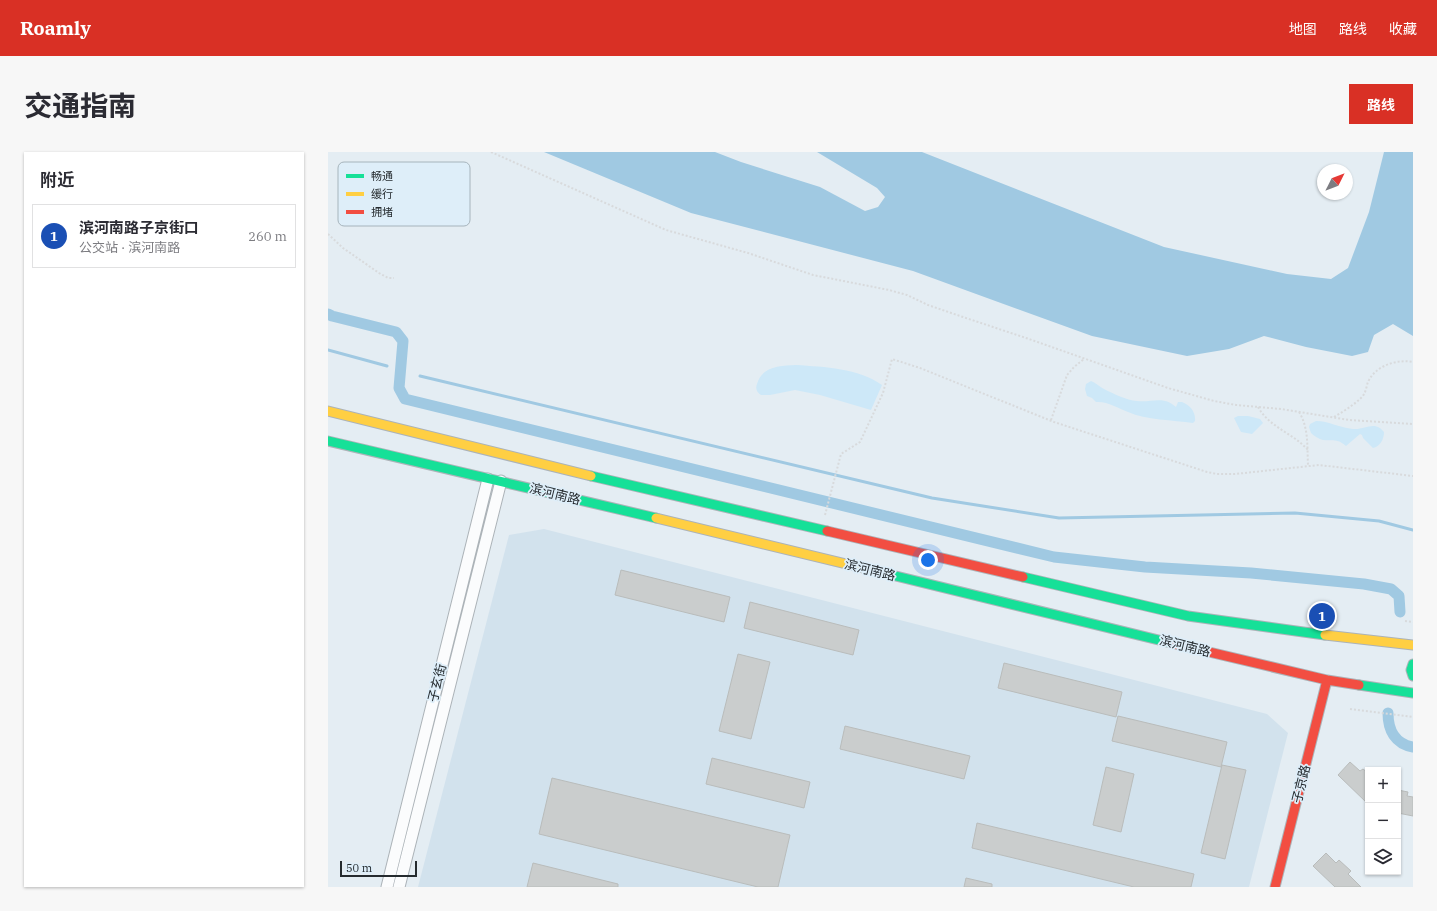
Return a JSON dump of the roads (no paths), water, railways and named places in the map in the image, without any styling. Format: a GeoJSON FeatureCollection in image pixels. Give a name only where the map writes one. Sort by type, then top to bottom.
{"type":"FeatureCollection","features":[{"type":"Feature","properties":{"kind":"main road","name":"滨河南路"},"geometry":{"type":"LineString","coordinates":[[328,411],[516,458],[1188,616],[1413,645]]}},
{"type":"Feature","properties":{"kind":"main road","name":"滨河南路"},"geometry":{"type":"LineString","coordinates":[[328,442],[501,481],[1327,680],[1413,693]]}},
{"type":"Feature","properties":{"kind":"main road"},"geometry":{"type":"LineString","coordinates":[[1413,664],[1411,670],[1413,676]]}},
{"type":"Feature","properties":{"kind":"main road","name":"子京路"},"geometry":{"type":"LineString","coordinates":[[1275,887],[1327,680]]}},
{"type":"Feature","properties":{"kind":"street","name":"子玄街"},"geometry":{"type":"LineString","coordinates":[[387,887],[488,479]]}},
{"type":"Feature","properties":{"kind":"street","name":"子玄街"},"geometry":{"type":"LineString","coordinates":[[399,887],[501,481]]}},
{"type":"Feature","properties":{"kind":"waterway"},"geometry":{"type":"LineString","coordinates":[[328,314],[396,332],[403,341],[399,388],[405,399],[1054,557],[1145,567],[1251,573],[1364,584],[1391,589],[1399,596],[1400,612]]}},
{"type":"Feature","properties":{"kind":"waterway"},"geometry":{"type":"LineString","coordinates":[[328,350],[387,366]]}},
{"type":"Feature","properties":{"kind":"waterway"},"geometry":{"type":"LineString","coordinates":[[420,376],[932,498],[1059,518],[1295,513],[1379,521],[1413,530]]}},
{"type":"Feature","properties":{"kind":"waterway"},"geometry":{"type":"LineString","coordinates":[[1388,713],[1389,725],[1394,735],[1402,743],[1413,747]]}},
{"type":"Feature","properties":{"kind":"place","name":"滨河南路子京街口"},"geometry":{"type":"Point","coordinates":[1322,616]}}]}
